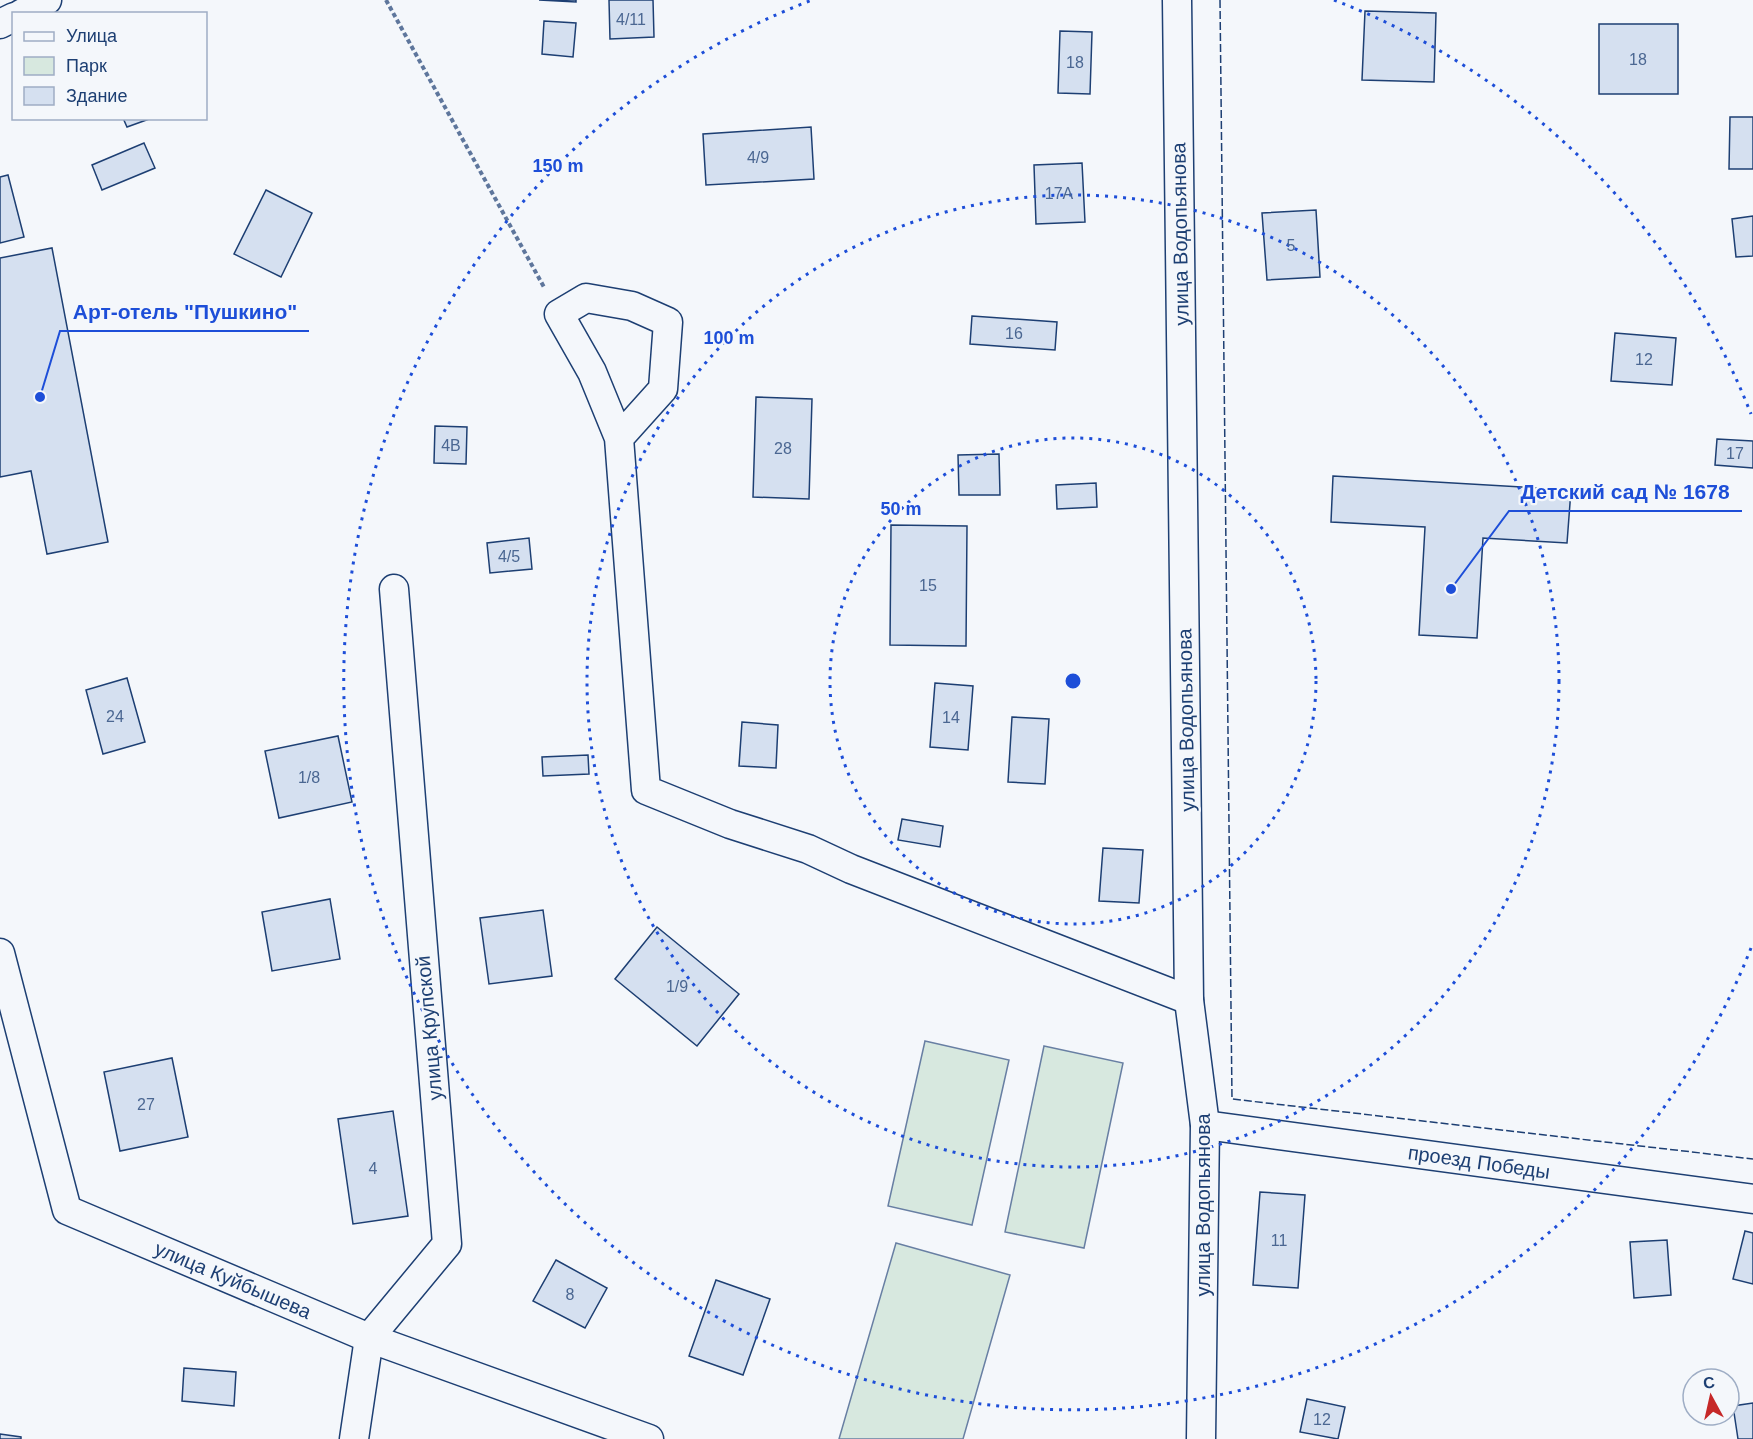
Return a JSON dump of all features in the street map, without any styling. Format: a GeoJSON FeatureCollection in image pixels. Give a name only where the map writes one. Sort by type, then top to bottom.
{"type":"FeatureCollection","features":[{"type":"Feature","properties":{"kind":"street"},"geometry":{"type":"LineString","coordinates":[[25,12],[47,0]]}},
{"type":"Feature","properties":{"kind":"street","name":"улица Водопьянова"},"geometry":{"type":"LineString","coordinates":[[1177,0],[1189,1000],[1205,1125],[1201,1439]]}},
{"type":"Feature","properties":{"kind":"street"},"geometry":{"type":"LineString","coordinates":[[619,438],[663,389],[668,322],[632,306],[586,298],[559,314],[592,372],[619,438],[645,790],[730,824],[808,849],[851,869],[1189,1000]]}},
{"type":"Feature","properties":{"kind":"street","name":"улица Крупской"},"geometry":{"type":"LineString","coordinates":[[369,1338],[447,1244],[394,589]]}},
{"type":"Feature","properties":{"kind":"street","name":"улица Куйбышева"},"geometry":{"type":"LineString","coordinates":[[0,953],[67,1210],[369,1338],[649,1439]]}},
{"type":"Feature","properties":{"kind":"street","name":"проезд Победы"},"geometry":{"type":"LineString","coordinates":[[1205,1125],[1753,1199]]}},
{"type":"Feature","properties":{"kind":"street"},"geometry":{"type":"LineString","coordinates":[[354,1439],[369,1338]]}},
{"type":"Feature","properties":{"kind":"path"},"geometry":{"type":"LineString","coordinates":[[386,0],[559,314]]}},
{"type":"Feature","properties":{"kind":"green space"},"geometry":{"type":"Polygon","coordinates":[[[925,1041],[1009,1060],[972,1225],[888,1206],[925,1041]]]}},
{"type":"Feature","properties":{"kind":"green space"},"geometry":{"type":"Polygon","coordinates":[[[1044,1046],[1123,1063],[1084,1248],[1005,1232],[1044,1046]]]}},
{"type":"Feature","properties":{"kind":"green space"},"geometry":{"type":"Polygon","coordinates":[[[896,1243],[1010,1275],[963,1439],[839,1439],[896,1243]]]}},
{"type":"Feature","properties":{"kind":"building"},"geometry":{"type":"Polygon","coordinates":[[[539,0],[576,0],[576,2],[539,0]]]}},
{"type":"Feature","properties":{"kind":"building"},"geometry":{"type":"Polygon","coordinates":[[[609,0],[653,0],[654,37],[610,39],[609,0]]]}},
{"type":"Feature","properties":{"kind":"building"},"geometry":{"type":"Polygon","coordinates":[[[1365,11],[1436,13],[1434,82],[1362,80],[1365,11]]]}},
{"type":"Feature","properties":{"kind":"building"},"geometry":{"type":"Polygon","coordinates":[[[544,21],[576,23],[573,57],[542,54],[544,21]]]}},
{"type":"Feature","properties":{"kind":"building"},"geometry":{"type":"Polygon","coordinates":[[[1599,24],[1678,24],[1678,94],[1599,94],[1599,24]]]}},
{"type":"Feature","properties":{"kind":"building"},"geometry":{"type":"Polygon","coordinates":[[[1060,31],[1092,32],[1090,94],[1058,93],[1060,31]]]}},
{"type":"Feature","properties":{"kind":"building"},"geometry":{"type":"Polygon","coordinates":[[[1730,117],[1753,117],[1753,169],[1729,169],[1730,117]]]}},
{"type":"Feature","properties":{"kind":"building"},"geometry":{"type":"Polygon","coordinates":[[[124,120],[146,120],[127,127],[124,120]]]}},
{"type":"Feature","properties":{"kind":"building"},"geometry":{"type":"Polygon","coordinates":[[[811,127],[814,179],[706,185],[703,134],[811,127]]]}},
{"type":"Feature","properties":{"kind":"building"},"geometry":{"type":"Polygon","coordinates":[[[144,143],[155,168],[102,190],[92,165],[144,143]]]}},
{"type":"Feature","properties":{"kind":"building"},"geometry":{"type":"Polygon","coordinates":[[[1082,163],[1085,222],[1036,224],[1034,165],[1082,163]]]}},
{"type":"Feature","properties":{"kind":"building"},"geometry":{"type":"Polygon","coordinates":[[[8,175],[24,237],[0,243],[0,177],[8,175]]]}},
{"type":"Feature","properties":{"kind":"building"},"geometry":{"type":"Polygon","coordinates":[[[266,190],[312,213],[281,277],[234,254],[266,190]]]}},
{"type":"Feature","properties":{"kind":"building"},"geometry":{"type":"Polygon","coordinates":[[[1316,210],[1320,277],[1267,280],[1262,213],[1316,210]]]}},
{"type":"Feature","properties":{"kind":"building"},"geometry":{"type":"Polygon","coordinates":[[[1753,216],[1753,256],[1736,257],[1732,219],[1753,216]]]}},
{"type":"Feature","properties":{"kind":"building"},"geometry":{"type":"Polygon","coordinates":[[[52,248],[108,542],[47,554],[31,471],[0,477],[0,258],[52,248]]]}},
{"type":"Feature","properties":{"kind":"building"},"geometry":{"type":"Polygon","coordinates":[[[972,316],[1057,322],[1055,350],[970,344],[972,316]]]}},
{"type":"Feature","properties":{"kind":"building"},"geometry":{"type":"Polygon","coordinates":[[[1615,333],[1676,338],[1672,385],[1611,381],[1615,333]]]}},
{"type":"Feature","properties":{"kind":"building"},"geometry":{"type":"Polygon","coordinates":[[[756,397],[812,399],[809,499],[753,497],[756,397]]]}},
{"type":"Feature","properties":{"kind":"building"},"geometry":{"type":"Polygon","coordinates":[[[435,426],[467,427],[466,464],[434,463],[435,426]]]}},
{"type":"Feature","properties":{"kind":"building"},"geometry":{"type":"Polygon","coordinates":[[[1717,439],[1753,441],[1753,468],[1715,465],[1717,439]]]}},
{"type":"Feature","properties":{"kind":"building"},"geometry":{"type":"Polygon","coordinates":[[[999,454],[1000,495],[959,495],[958,455],[999,454]]]}},
{"type":"Feature","properties":{"kind":"building"},"geometry":{"type":"Polygon","coordinates":[[[1333,476],[1571,490],[1567,543],[1483,538],[1477,638],[1419,635],[1425,527],[1331,522],[1333,476]]]}},
{"type":"Feature","properties":{"kind":"building"},"geometry":{"type":"Polygon","coordinates":[[[1096,483],[1097,507],[1057,509],[1056,485],[1096,483]]]}},
{"type":"Feature","properties":{"kind":"building"},"geometry":{"type":"Polygon","coordinates":[[[891,525],[967,526],[966,646],[890,645],[891,525]]]}},
{"type":"Feature","properties":{"kind":"building"},"geometry":{"type":"Polygon","coordinates":[[[529,538],[532,569],[490,573],[487,543],[529,538]]]}},
{"type":"Feature","properties":{"kind":"building"},"geometry":{"type":"Polygon","coordinates":[[[127,678],[145,742],[103,754],[86,690],[127,678]]]}},
{"type":"Feature","properties":{"kind":"building"},"geometry":{"type":"Polygon","coordinates":[[[935,683],[973,686],[968,750],[930,747],[935,683]]]}},
{"type":"Feature","properties":{"kind":"building"},"geometry":{"type":"Polygon","coordinates":[[[1012,717],[1049,719],[1045,784],[1008,782],[1012,717]]]}},
{"type":"Feature","properties":{"kind":"building"},"geometry":{"type":"Polygon","coordinates":[[[742,722],[778,725],[776,768],[739,766],[742,722]]]}},
{"type":"Feature","properties":{"kind":"building"},"geometry":{"type":"Polygon","coordinates":[[[338,736],[352,802],[279,818],[265,751],[338,736]]]}},
{"type":"Feature","properties":{"kind":"building"},"geometry":{"type":"Polygon","coordinates":[[[588,755],[589,774],[543,776],[542,757],[588,755]]]}},
{"type":"Feature","properties":{"kind":"building"},"geometry":{"type":"Polygon","coordinates":[[[902,819],[943,826],[940,847],[898,840],[902,819]]]}},
{"type":"Feature","properties":{"kind":"building"},"geometry":{"type":"Polygon","coordinates":[[[1103,848],[1143,850],[1139,903],[1099,901],[1103,848]]]}},
{"type":"Feature","properties":{"kind":"building"},"geometry":{"type":"Polygon","coordinates":[[[330,899],[340,959],[272,971],[262,912],[330,899]]]}},
{"type":"Feature","properties":{"kind":"building"},"geometry":{"type":"Polygon","coordinates":[[[543,910],[552,976],[489,984],[480,918],[543,910]]]}},
{"type":"Feature","properties":{"kind":"building"},"geometry":{"type":"Polygon","coordinates":[[[657,927],[739,994],[697,1046],[615,979],[657,927]]]}},
{"type":"Feature","properties":{"kind":"building"},"geometry":{"type":"Polygon","coordinates":[[[172,1058],[188,1137],[120,1151],[104,1072],[172,1058]]]}},
{"type":"Feature","properties":{"kind":"building"},"geometry":{"type":"Polygon","coordinates":[[[393,1111],[408,1216],[353,1224],[338,1119],[393,1111]]]}},
{"type":"Feature","properties":{"kind":"building"},"geometry":{"type":"Polygon","coordinates":[[[1260,1192],[1305,1195],[1298,1288],[1253,1285],[1260,1192]]]}},
{"type":"Feature","properties":{"kind":"building"},"geometry":{"type":"Polygon","coordinates":[[[1745,1231],[1753,1233],[1753,1284],[1733,1279],[1745,1231]]]}},
{"type":"Feature","properties":{"kind":"building"},"geometry":{"type":"Polygon","coordinates":[[[1667,1240],[1671,1295],[1634,1298],[1630,1242],[1667,1240]]]}},
{"type":"Feature","properties":{"kind":"building"},"geometry":{"type":"Polygon","coordinates":[[[556,1260],[607,1288],[585,1328],[533,1301],[556,1260]]]}},
{"type":"Feature","properties":{"kind":"building"},"geometry":{"type":"Polygon","coordinates":[[[716,1280],[770,1299],[743,1375],[689,1356],[716,1280]]]}},
{"type":"Feature","properties":{"kind":"building"},"geometry":{"type":"Polygon","coordinates":[[[184,1368],[236,1372],[234,1406],[182,1401],[184,1368]]]}},
{"type":"Feature","properties":{"kind":"building"},"geometry":{"type":"Polygon","coordinates":[[[1307,1399],[1345,1407],[1338,1439],[1300,1432],[1307,1399]]]}},
{"type":"Feature","properties":{"kind":"building"},"geometry":{"type":"Polygon","coordinates":[[[1753,1403],[1753,1439],[1738,1439],[1736,1427],[1741,1427],[1741,1405],[1753,1403]]]}},
{"type":"Feature","properties":{"kind":"building"},"geometry":{"type":"Polygon","coordinates":[[[0,1434],[21,1437],[21,1439],[0,1439],[0,1434]]]}},
{"type":"Feature","properties":{"kind":"fence"},"geometry":{"type":"LineString","coordinates":[[1220,0],[1232,1099],[1753,1159]]}},
{"type":"Feature","properties":{"kind":"place","name":"Арт-отель \"Пушкино\""},"geometry":{"type":"Point","coordinates":[40,397]}},
{"type":"Feature","properties":{"kind":"place","name":"Детский сад № 1678"},"geometry":{"type":"Point","coordinates":[1451,589]}}]}
